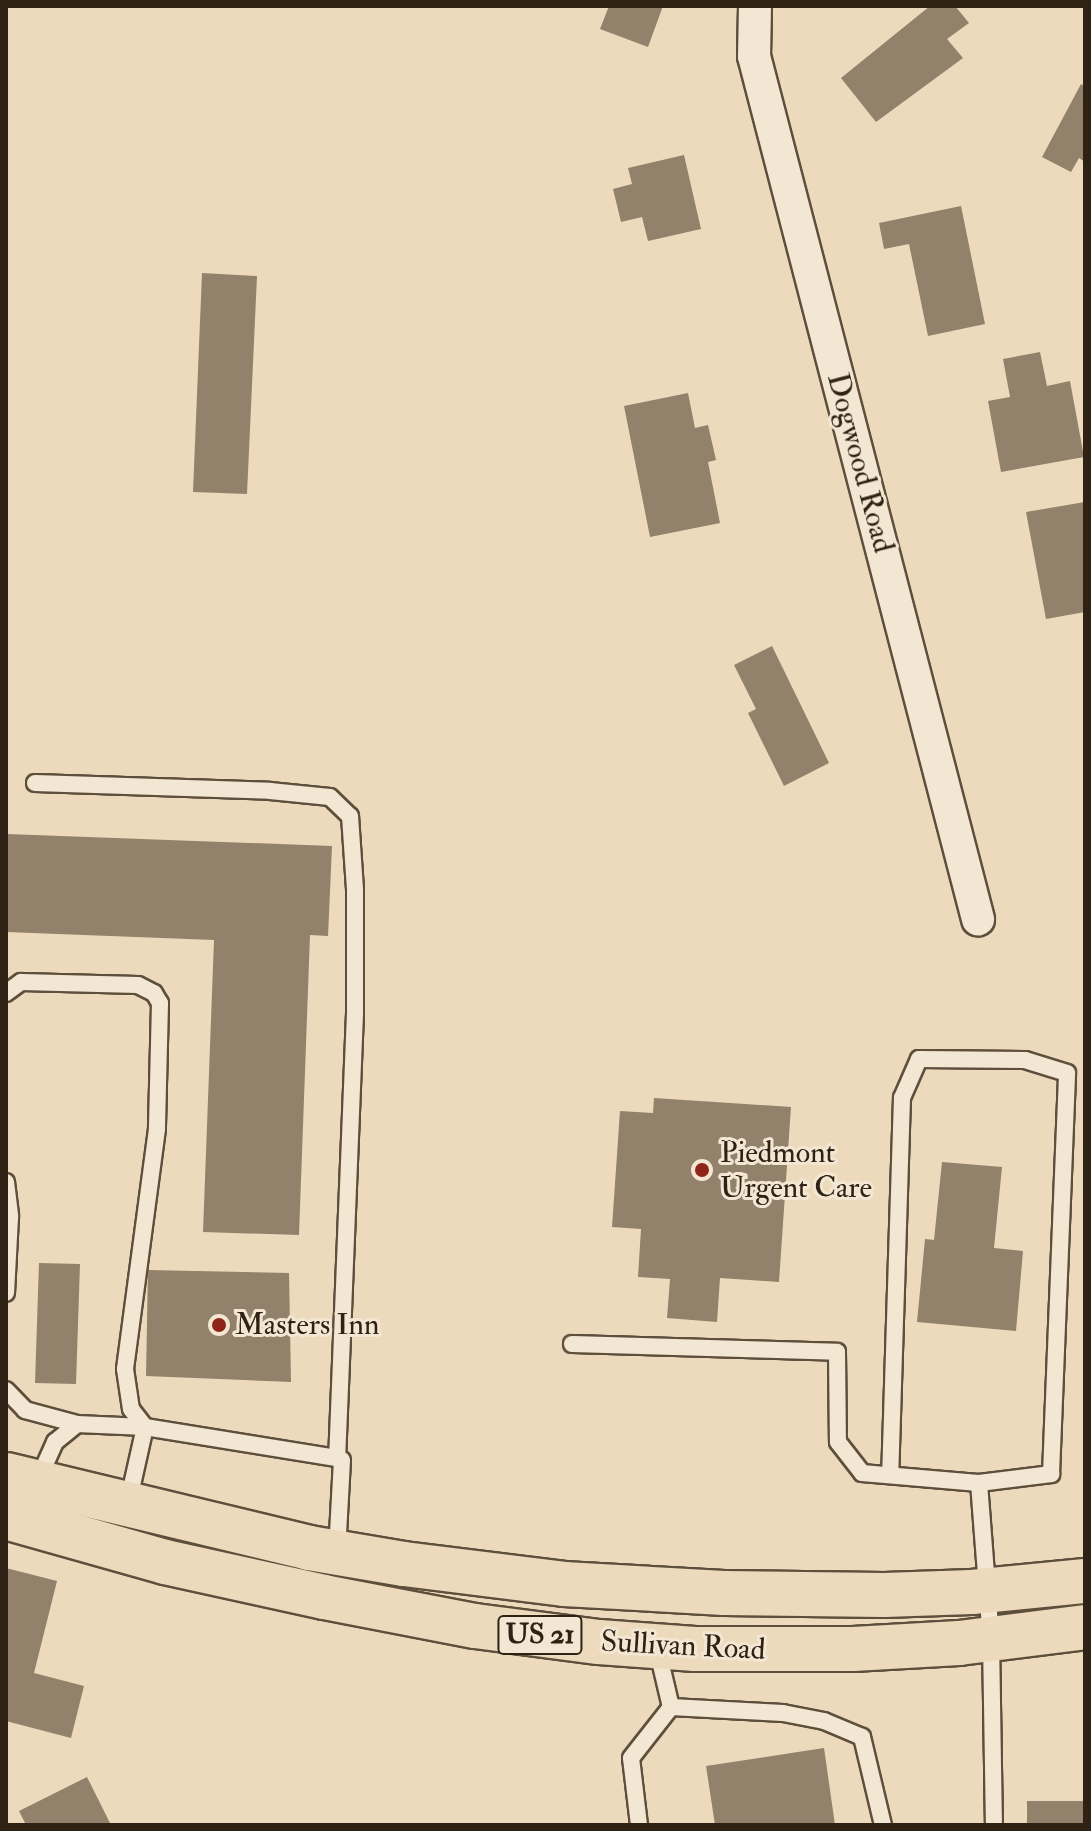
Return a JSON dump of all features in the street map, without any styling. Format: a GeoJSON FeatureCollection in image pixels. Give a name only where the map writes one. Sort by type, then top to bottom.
{"type":"FeatureCollection","features":[{"type":"Feature","properties":{"kind":"main road","name":"Sullivan Road"},"geometry":{"type":"LineString","coordinates":[[17,1472],[127,1506],[337,1553],[467,1573],[659,1591],[822,1595],[987,1590],[1085,1581]]}},
{"type":"Feature","properties":{"kind":"main road","name":"Sullivan Road"},"geometry":{"type":"LineString","coordinates":[[6,1517],[165,1562],[373,1607],[515,1632],[657,1647],[838,1650],[991,1639],[1085,1627]]}},
{"type":"Feature","properties":{"kind":"street","name":"Dogwood Road"},"geometry":{"type":"LineString","coordinates":[[755,6],[754,56],[978,919]]}},
{"type":"Feature","properties":{"kind":"lane"},"geometry":{"type":"LineString","coordinates":[[35,783],[270,791],[330,797],[350,816],[355,890],[355,1013],[337,1458]]}},
{"type":"Feature","properties":{"kind":"lane"},"geometry":{"type":"LineString","coordinates":[[6,993],[21,982],[138,985],[154,993],[160,1003],[157,1129],[125,1369],[131,1409],[145,1427]]}},
{"type":"Feature","properties":{"kind":"lane"},"geometry":{"type":"LineString","coordinates":[[572,1344],[837,1352],[838,1442],[862,1473],[979,1483],[1051,1474],[1067,1073],[1025,1060],[919,1059],[902,1098],[890,1475]]}},
{"type":"Feature","properties":{"kind":"lane"},"geometry":{"type":"LineString","coordinates":[[6,1182],[10,1217],[6,1293]]}},
{"type":"Feature","properties":{"kind":"lane"},"geometry":{"type":"LineString","coordinates":[[6,1390],[25,1410],[77,1424],[145,1427],[342,1460],[337,1553]]}},
{"type":"Feature","properties":{"kind":"lane"},"geometry":{"type":"LineString","coordinates":[[17,1472],[77,1424]]}},
{"type":"Feature","properties":{"kind":"lane"},"geometry":{"type":"LineString","coordinates":[[127,1506],[145,1427]]}},
{"type":"Feature","properties":{"kind":"lane"},"geometry":{"type":"LineString","coordinates":[[979,1483],[991,1639],[994,1825]]}},
{"type":"Feature","properties":{"kind":"lane"},"geometry":{"type":"LineString","coordinates":[[657,1647],[671,1707]]}},
{"type":"Feature","properties":{"kind":"lane"},"geometry":{"type":"LineString","coordinates":[[639,1825],[631,1758],[671,1707]]}},
{"type":"Feature","properties":{"kind":"lane"},"geometry":{"type":"LineString","coordinates":[[671,1707],[783,1713],[824,1721],[862,1737],[883,1825]]}},
{"type":"Feature","properties":{"kind":"building"},"geometry":{"type":"Polygon","coordinates":[[[609,6],[663,6],[648,47],[600,29],[609,6]]]}},
{"type":"Feature","properties":{"kind":"building"},"geometry":{"type":"Polygon","coordinates":[[[930,6],[955,6],[969,23],[947,39],[963,58],[876,122],[841,78],[930,6]]]}},
{"type":"Feature","properties":{"kind":"building"},"geometry":{"type":"Polygon","coordinates":[[[1081,84],[1085,87],[1085,162],[1079,158],[1071,172],[1042,157],[1081,84]]]}},
{"type":"Feature","properties":{"kind":"building"},"geometry":{"type":"Polygon","coordinates":[[[684,155],[701,229],[648,241],[642,217],[621,222],[613,189],[632,184],[628,168],[684,155]]]}},
{"type":"Feature","properties":{"kind":"building"},"geometry":{"type":"Polygon","coordinates":[[[961,206],[985,324],[928,336],[909,244],[884,249],[879,223],[961,206]]]}},
{"type":"Feature","properties":{"kind":"building"},"geometry":{"type":"Polygon","coordinates":[[[202,273],[257,276],[247,494],[193,492],[202,273]]]}},
{"type":"Feature","properties":{"kind":"building"},"geometry":{"type":"Polygon","coordinates":[[[1040,352],[1047,386],[1070,381],[1084,457],[1001,472],[988,401],[1010,397],[1003,359],[1040,352]]]}},
{"type":"Feature","properties":{"kind":"building"},"geometry":{"type":"Polygon","coordinates":[[[688,393],[695,428],[708,425],[716,460],[708,462],[720,523],[650,537],[624,406],[688,393]]]}},
{"type":"Feature","properties":{"kind":"building"},"geometry":{"type":"Polygon","coordinates":[[[1085,502],[1085,612],[1046,619],[1026,512],[1085,502]]]}},
{"type":"Feature","properties":{"kind":"building"},"geometry":{"type":"Polygon","coordinates":[[[772,646],[829,763],[784,786],[748,713],[756,709],[734,665],[772,646]]]}},
{"type":"Feature","properties":{"kind":"building"},"geometry":{"type":"Polygon","coordinates":[[[7,834],[332,846],[328,936],[310,935],[299,1235],[203,1232],[214,940],[6,932],[7,834]]]}},
{"type":"Feature","properties":{"kind":"building","name":"Piedmont Urgent Care"},"geometry":{"type":"Polygon","coordinates":[[[654,1098],[791,1107],[779,1282],[720,1278],[717,1322],[667,1318],[670,1279],[638,1277],[641,1229],[612,1227],[620,1111],[653,1113],[654,1098]]]}},
{"type":"Feature","properties":{"kind":"building"},"geometry":{"type":"Polygon","coordinates":[[[942,1162],[1002,1167],[994,1248],[1023,1251],[1016,1331],[917,1322],[925,1239],[934,1240],[942,1162]]]}},
{"type":"Feature","properties":{"kind":"building"},"geometry":{"type":"Polygon","coordinates":[[[39,1263],[80,1264],[76,1384],[35,1383],[39,1263]]]}},
{"type":"Feature","properties":{"kind":"building","name":"Masters Inn"},"geometry":{"type":"Polygon","coordinates":[[[148,1270],[289,1273],[291,1382],[146,1376],[148,1270]]]}},
{"type":"Feature","properties":{"kind":"building"},"geometry":{"type":"Polygon","coordinates":[[[6,1568],[57,1581],[34,1673],[84,1686],[71,1738],[6,1721],[6,1568]]]}},
{"type":"Feature","properties":{"kind":"building"},"geometry":{"type":"Polygon","coordinates":[[[824,1748],[835,1825],[715,1825],[706,1766],[824,1748]]]}},
{"type":"Feature","properties":{"kind":"building"},"geometry":{"type":"Polygon","coordinates":[[[87,1777],[111,1825],[26,1825],[19,1811],[87,1777]]]}},
{"type":"Feature","properties":{"kind":"building"},"geometry":{"type":"Polygon","coordinates":[[[1027,1801],[1085,1801],[1085,1825],[1027,1825],[1027,1801]]]}},
{"type":"Feature","properties":{"kind":"place","name":"Piedmont Urgent Care"},"geometry":{"type":"Point","coordinates":[702,1170]}},
{"type":"Feature","properties":{"kind":"place","name":"Masters Inn"},"geometry":{"type":"Point","coordinates":[219,1325]}}]}
